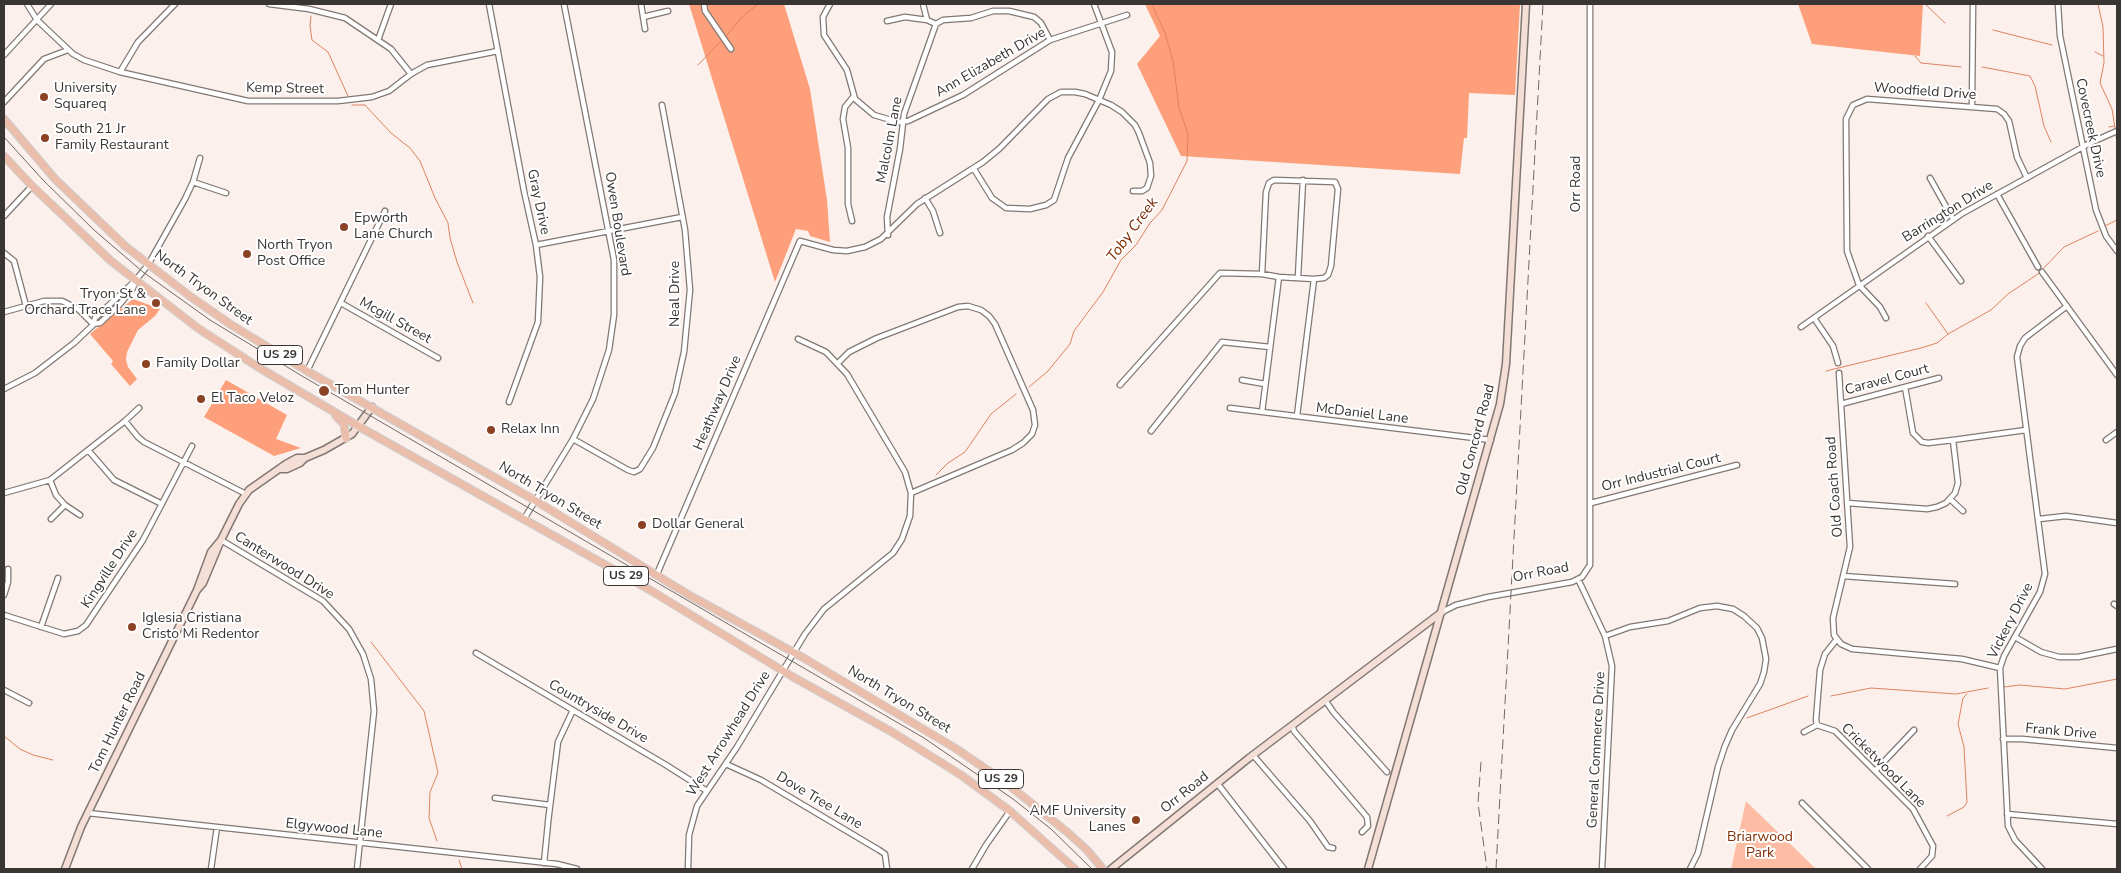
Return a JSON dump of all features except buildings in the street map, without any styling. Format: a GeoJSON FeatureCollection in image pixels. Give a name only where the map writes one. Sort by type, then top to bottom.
{"type":"FeatureCollection","features":[{"type":"Feature","properties":{"kind":"main road","name":"North Tryon Street"},"geometry":{"type":"LineString","coordinates":[[4,119],[55,179],[99,222],[148,265],[230,324],[307,371],[536,501],[722,614],[794,652],[920,726],[1005,782],[1086,849],[1103,869]]}},
{"type":"Feature","properties":{"kind":"main road","name":"US 29"},"geometry":{"type":"LineString","coordinates":[[4,156],[66,220],[135,281],[199,329],[358,426],[650,590],[782,670],[892,732],[961,775],[1010,811],[1075,869]]}},
{"type":"Feature","properties":{"kind":"main road"},"geometry":{"type":"LineString","coordinates":[[328,408],[344,424],[346,438]]}},
{"type":"Feature","properties":{"kind":"street","name":"Kemp Street"},"geometry":{"type":"LineString","coordinates":[[27,4],[37,20],[68,50],[84,60],[120,72],[248,101],[338,101],[372,97],[389,91],[412,74],[436,62],[498,51]]}},
{"type":"Feature","properties":{"kind":"street"},"geometry":{"type":"LineString","coordinates":[[4,55],[51,4]]}},
{"type":"Feature","properties":{"kind":"street"},"geometry":{"type":"LineString","coordinates":[[120,72],[138,42],[175,4]]}},
{"type":"Feature","properties":{"kind":"street"},"geometry":{"type":"LineString","coordinates":[[269,4],[309,9],[345,18],[395,53],[412,74]]}},
{"type":"Feature","properties":{"kind":"street"},"geometry":{"type":"LineString","coordinates":[[378,40],[391,4]]}},
{"type":"Feature","properties":{"kind":"street","name":"Gray Drive"},"geometry":{"type":"LineString","coordinates":[[489,4],[536,245],[540,277],[538,322],[510,402]]}},
{"type":"Feature","properties":{"kind":"street","name":"Owen Boulevard"},"geometry":{"type":"LineString","coordinates":[[524,520],[573,439],[594,399],[609,350],[615,291],[615,268],[609,231],[564,4]]}},
{"type":"Feature","properties":{"kind":"street"},"geometry":{"type":"LineString","coordinates":[[640,4],[645,30]]}},
{"type":"Feature","properties":{"kind":"street"},"geometry":{"type":"LineString","coordinates":[[704,4],[705,12],[732,49]]}},
{"type":"Feature","properties":{"kind":"street"},"geometry":{"type":"LineString","coordinates":[[830,4],[823,17],[824,35],[847,70],[854,96],[858,102],[874,115],[888,120],[903,122]]}},
{"type":"Feature","properties":{"kind":"street"},"geometry":{"type":"LineString","coordinates":[[922,4],[927,20]]}},
{"type":"Feature","properties":{"kind":"street"},"geometry":{"type":"LineString","coordinates":[[974,169],[992,198],[1006,208],[1020,210],[1048,204],[1055,198],[1068,158],[1099,100],[1113,64],[1112,52],[1094,4]]}},
{"type":"Feature","properties":{"kind":"street","name":"Old Concord Road"},"geometry":{"type":"LineString","coordinates":[[1368,869],[1500,404],[1506,364],[1526,4]]}},
{"type":"Feature","properties":{"kind":"street","name":"Orr Road"},"geometry":{"type":"LineString","coordinates":[[1111,869],[1252,755],[1442,612],[1456,605],[1488,597],[1578,580],[1585,573],[1591,559],[1589,336],[1590,4]]}},
{"type":"Feature","properties":{"kind":"street"},"geometry":{"type":"LineString","coordinates":[[1972,106],[1974,4]]}},
{"type":"Feature","properties":{"kind":"street","name":"Covecreek Drive"},"geometry":{"type":"LineString","coordinates":[[2058,4],[2060,36],[2099,220],[2106,236],[2117,251]]}},
{"type":"Feature","properties":{"kind":"street"},"geometry":{"type":"LineString","coordinates":[[887,22],[899,18],[927,20],[936,24],[942,20],[971,18],[993,10],[1009,11],[1034,17],[1041,23],[1050,40]]}},
{"type":"Feature","properties":{"kind":"street"},"geometry":{"type":"LineString","coordinates":[[643,17],[668,11]]}},
{"type":"Feature","properties":{"kind":"street","name":"Ann Elizabeth Drive"},"geometry":{"type":"LineString","coordinates":[[903,122],[963,94],[1050,40],[1127,15]]}},
{"type":"Feature","properties":{"kind":"street","name":"Malcolm Lane"},"geometry":{"type":"LineString","coordinates":[[888,234],[886,217],[900,149],[903,122],[909,96],[924,61],[936,24]]}},
{"type":"Feature","properties":{"kind":"street"},"geometry":{"type":"LineString","coordinates":[[4,102],[44,59],[68,50]]}},
{"type":"Feature","properties":{"kind":"street"},"geometry":{"type":"LineString","coordinates":[[888,234],[908,212],[925,198],[974,169],[999,148],[1053,95],[1061,92],[1075,92],[1099,100],[1122,112],[1139,132],[1150,163],[1152,176],[1150,184],[1144,190],[1133,191]]}},
{"type":"Feature","properties":{"kind":"street"},"geometry":{"type":"LineString","coordinates":[[852,221],[848,204],[848,148],[843,119],[845,107],[854,96]]}},
{"type":"Feature","properties":{"kind":"street","name":"Woodfield Drive"},"geometry":{"type":"LineString","coordinates":[[1886,318],[1880,307],[1859,285],[1848,259],[1846,240],[1846,119],[1848,113],[1856,104],[1867,99],[1997,109],[2006,116],[2017,157],[2027,178]]}},
{"type":"Feature","properties":{"kind":"street","name":"Neal Drive"},"geometry":{"type":"LineString","coordinates":[[573,439],[628,470],[634,472],[640,470],[645,464],[662,428],[675,393],[684,352],[690,290],[682,216],[662,106]]}},
{"type":"Feature","properties":{"kind":"street","name":"Barrington Drive"},"geometry":{"type":"LineString","coordinates":[[1801,327],[1953,220],[2083,147],[2117,131]]}},
{"type":"Feature","properties":{"kind":"street"},"geometry":{"type":"LineString","coordinates":[[4,389],[40,369],[93,324],[95,318],[135,281],[148,265],[193,182],[200,158]]}},
{"type":"Feature","properties":{"kind":"street"},"geometry":{"type":"LineString","coordinates":[[1930,178],[1953,220]]}},
{"type":"Feature","properties":{"kind":"street"},"geometry":{"type":"LineString","coordinates":[[1120,386],[1220,273],[1324,278],[1330,272],[1338,189],[1333,181],[1274,180],[1267,187],[1262,274]]}},
{"type":"Feature","properties":{"kind":"street"},"geometry":{"type":"LineString","coordinates":[[1298,277],[1303,180]]}},
{"type":"Feature","properties":{"kind":"street"},"geometry":{"type":"LineString","coordinates":[[193,182],[226,193]]}},
{"type":"Feature","properties":{"kind":"street"},"geometry":{"type":"LineString","coordinates":[[4,216],[32,186]]}},
{"type":"Feature","properties":{"kind":"street"},"geometry":{"type":"LineString","coordinates":[[1997,194],[2038,267]]}},
{"type":"Feature","properties":{"kind":"street"},"geometry":{"type":"LineString","coordinates":[[925,198],[933,211],[940,233]]}},
{"type":"Feature","properties":{"kind":"street"},"geometry":{"type":"LineString","coordinates":[[307,371],[385,211]]}},
{"type":"Feature","properties":{"kind":"street"},"geometry":{"type":"LineString","coordinates":[[536,245],[682,216]]}},
{"type":"Feature","properties":{"kind":"street","name":"Heathway Drive"},"geometry":{"type":"LineString","coordinates":[[657,574],[800,240],[833,250],[847,251],[865,248],[888,234]]}},
{"type":"Feature","properties":{"kind":"street"},"geometry":{"type":"LineString","coordinates":[[1928,236],[1961,281]]}},
{"type":"Feature","properties":{"kind":"street"},"geometry":{"type":"LineString","coordinates":[[4,253],[14,261],[26,306]]}},
{"type":"Feature","properties":{"kind":"street"},"geometry":{"type":"LineString","coordinates":[[2042,272],[2117,375]]}},
{"type":"Feature","properties":{"kind":"street"},"geometry":{"type":"LineString","coordinates":[[1262,412],[1279,277]]}},
{"type":"Feature","properties":{"kind":"street"},"geometry":{"type":"LineString","coordinates":[[1297,416],[1314,278]]}},
{"type":"Feature","properties":{"kind":"street"},"geometry":{"type":"LineString","coordinates":[[4,312],[44,301],[62,301],[78,309],[93,324]]}},
{"type":"Feature","properties":{"kind":"street","name":"Mcgill Street"},"geometry":{"type":"LineString","coordinates":[[341,303],[438,358]]}},
{"type":"Feature","properties":{"kind":"street"},"geometry":{"type":"LineString","coordinates":[[798,339],[826,352],[838,363],[901,462],[908,477],[911,493],[1012,450],[1024,443],[1032,434],[1035,419],[1033,410],[995,324],[981,310],[968,306],[958,307],[877,338],[849,352],[838,363]]}},
{"type":"Feature","properties":{"kind":"street","name":"Vickery Drive"},"geometry":{"type":"LineString","coordinates":[[2042,869],[2012,837],[2008,826],[2000,668],[2004,656],[2038,598],[2044,579],[2045,561],[2017,363],[2018,350],[2022,341],[2029,333],[2067,306]]}},
{"type":"Feature","properties":{"kind":"street"},"geometry":{"type":"LineString","coordinates":[[1814,318],[1833,346],[1838,363]]}},
{"type":"Feature","properties":{"kind":"street"},"geometry":{"type":"LineString","coordinates":[[1151,431],[1222,342],[1270,347]]}},
{"type":"Feature","properties":{"kind":"street","name":"Old Coach Road"},"geometry":{"type":"LineString","coordinates":[[1837,639],[1832,624],[1850,547],[1839,373]]}},
{"type":"Feature","properties":{"kind":"street","name":"Caravel Court"},"geometry":{"type":"LineString","coordinates":[[1841,404],[1939,378]]}},
{"type":"Feature","properties":{"kind":"street"},"geometry":{"type":"LineString","coordinates":[[1242,380],[1266,384]]}},
{"type":"Feature","properties":{"kind":"street"},"geometry":{"type":"LineString","coordinates":[[1905,387],[1912,429],[1915,437],[1922,442],[1928,443],[2026,430]]}},
{"type":"Feature","properties":{"kind":"street","name":"Tom Hunter Road"},"geometry":{"type":"LineString","coordinates":[[65,869],[88,813],[197,590],[203,583],[221,540],[246,494],[263,478],[280,469],[292,466],[346,438],[372,407]]}},
{"type":"Feature","properties":{"kind":"street"},"geometry":{"type":"LineString","coordinates":[[4,493],[50,480],[139,408]]}},
{"type":"Feature","properties":{"kind":"street","name":"McDaniel Lane"},"geometry":{"type":"LineString","coordinates":[[1230,408],[1491,440]]}},
{"type":"Feature","properties":{"kind":"street"},"geometry":{"type":"LineString","coordinates":[[125,421],[141,440],[246,494]]}},
{"type":"Feature","properties":{"kind":"street"},"geometry":{"type":"LineString","coordinates":[[2106,440],[2117,432]]}},
{"type":"Feature","properties":{"kind":"street"},"geometry":{"type":"LineString","coordinates":[[1847,503],[1931,509],[1940,506],[1950,499],[1957,486],[1959,476],[1953,440]]}},
{"type":"Feature","properties":{"kind":"street","name":"Kingville Drive"},"geometry":{"type":"LineString","coordinates":[[4,615],[64,634],[78,631],[86,625],[143,540],[192,446]]}},
{"type":"Feature","properties":{"kind":"street"},"geometry":{"type":"LineString","coordinates":[[88,450],[114,480],[162,504]]}},
{"type":"Feature","properties":{"kind":"street","name":"Orr Industrial Court"},"geometry":{"type":"LineString","coordinates":[[1591,503],[1737,465]]}},
{"type":"Feature","properties":{"kind":"street"},"geometry":{"type":"LineString","coordinates":[[50,480],[56,495],[65,506],[80,515]]}},
{"type":"Feature","properties":{"kind":"street","name":"West Arrowhead Drive"},"geometry":{"type":"LineString","coordinates":[[688,869],[691,825],[698,806],[726,764],[810,626],[824,609],[889,557],[898,547],[907,526],[911,493]]}},
{"type":"Feature","properties":{"kind":"street"},"geometry":{"type":"LineString","coordinates":[[1950,499],[1963,511]]}},
{"type":"Feature","properties":{"kind":"street"},"geometry":{"type":"LineString","coordinates":[[51,519],[65,506]]}},
{"type":"Feature","properties":{"kind":"street"},"geometry":{"type":"LineString","coordinates":[[2039,519],[2066,516],[2117,523]]}},
{"type":"Feature","properties":{"kind":"street","name":"Canterwood Drive"},"geometry":{"type":"LineString","coordinates":[[221,540],[323,601],[349,629],[363,654],[371,679],[374,711],[357,869]]}},
{"type":"Feature","properties":{"kind":"street"},"geometry":{"type":"LineString","coordinates":[[4,595],[8,582],[8,569]]}},
{"type":"Feature","properties":{"kind":"street"},"geometry":{"type":"LineString","coordinates":[[1843,576],[1955,584]]}},
{"type":"Feature","properties":{"kind":"street"},"geometry":{"type":"LineString","coordinates":[[41,627],[58,578]]}},
{"type":"Feature","properties":{"kind":"street","name":"General Commerce Drive"},"geometry":{"type":"LineString","coordinates":[[1578,580],[1605,636],[1611,655],[1612,676],[1602,869]]}},
{"type":"Feature","properties":{"kind":"street"},"geometry":{"type":"LineString","coordinates":[[1605,636],[1630,627],[1668,621],[1700,608],[1717,606],[1733,609],[1744,616],[1757,628],[1762,638],[1766,650],[1764,672],[1760,684],[1732,730],[1725,746],[1718,767],[1698,852],[1690,869]]}},
{"type":"Feature","properties":{"kind":"street"},"geometry":{"type":"LineString","coordinates":[[2015,637],[2037,650],[2059,657],[2078,656],[2117,649]]}},
{"type":"Feature","properties":{"kind":"street"},"geometry":{"type":"LineString","coordinates":[[1804,732],[1817,725],[1822,661],[1830,646],[1837,639],[1852,649],[1969,660],[2000,668]]}},
{"type":"Feature","properties":{"kind":"street","name":"Countryside Drive"},"geometry":{"type":"LineString","coordinates":[[476,654],[707,791]]}},
{"type":"Feature","properties":{"kind":"street"},"geometry":{"type":"LineString","coordinates":[[4,690],[29,703]]}},
{"type":"Feature","properties":{"kind":"street"},"geometry":{"type":"LineString","coordinates":[[1325,700],[1334,714],[1387,772]]}},
{"type":"Feature","properties":{"kind":"street"},"geometry":{"type":"LineString","coordinates":[[544,863],[558,742],[573,710]]}},
{"type":"Feature","properties":{"kind":"street"},"geometry":{"type":"LineString","coordinates":[[1292,725],[1294,731],[1367,817],[1368,826],[1362,832]]}},
{"type":"Feature","properties":{"kind":"street","name":"Cricketwood Lane"},"geometry":{"type":"LineString","coordinates":[[1817,725],[1835,731],[1913,809],[1932,842],[1933,850],[1932,856],[1920,869]]}},
{"type":"Feature","properties":{"kind":"street"},"geometry":{"type":"LineString","coordinates":[[1875,771],[1914,730]]}},
{"type":"Feature","properties":{"kind":"street","name":"Frank Drive"},"geometry":{"type":"LineString","coordinates":[[2003,739],[2117,748]]}},
{"type":"Feature","properties":{"kind":"street"},"geometry":{"type":"LineString","coordinates":[[1252,755],[1310,821],[1328,847],[1333,848]]}},
{"type":"Feature","properties":{"kind":"street","name":"Dove Tree Lane"},"geometry":{"type":"LineString","coordinates":[[726,764],[761,780],[879,850],[885,854],[887,869]]}},
{"type":"Feature","properties":{"kind":"street"},"geometry":{"type":"LineString","coordinates":[[1217,783],[1284,869]]}},
{"type":"Feature","properties":{"kind":"street"},"geometry":{"type":"LineString","coordinates":[[495,798],[550,805]]}},
{"type":"Feature","properties":{"kind":"street"},"geometry":{"type":"LineString","coordinates":[[1802,803],[1868,869]]}},
{"type":"Feature","properties":{"kind":"street"},"geometry":{"type":"LineString","coordinates":[[979,869],[973,867],[1010,811]]}},
{"type":"Feature","properties":{"kind":"street","name":"Elgywood Lane"},"geometry":{"type":"LineString","coordinates":[[88,813],[544,863],[577,869]]}},
{"type":"Feature","properties":{"kind":"street"},"geometry":{"type":"LineString","coordinates":[[2007,814],[2117,824]]}},
{"type":"Feature","properties":{"kind":"street"},"geometry":{"type":"LineString","coordinates":[[212,869],[217,828]]}},
{"type":"Feature","properties":{"kind":"street"},"geometry":{"type":"LineString","coordinates":[[2032,869],[2037,864]]}},
{"type":"Feature","properties":{"kind":"green space","name":"Briarwood Park"},"geometry":{"type":"Polygon","coordinates":[[[1746,801],[1753,808],[1816,869],[1731,869],[1746,801]]]}},
{"type":"Feature","properties":{"kind":"shaded area"},"geometry":{"type":"Polygon","coordinates":[[[689,4],[784,4],[810,89],[827,200],[830,242],[810,236],[808,231],[796,229],[775,282],[689,4]]]}},
{"type":"Feature","properties":{"kind":"shaded area"},"geometry":{"type":"Polygon","coordinates":[[[1145,4],[1520,4],[1515,95],[1469,93],[1467,138],[1464,138],[1460,174],[1181,156],[1137,64],[1160,36],[1145,4]]]}},
{"type":"Feature","properties":{"kind":"shaded area"},"geometry":{"type":"Polygon","coordinates":[[[1798,4],[1923,4],[1920,56],[1812,44],[1798,4]]]}},
{"type":"Feature","properties":{"kind":"shaded area"},"geometry":{"type":"Polygon","coordinates":[[[133,299],[160,309],[155,316],[138,330],[127,352],[126,360],[128,367],[137,379],[130,386],[111,364],[113,361],[90,334],[133,299]]]}},
{"type":"Feature","properties":{"kind":"shaded area"},"geometry":{"type":"Polygon","coordinates":[[[226,380],[287,415],[276,439],[301,448],[274,456],[204,417],[226,380]]]}},
{"type":"Feature","properties":{"kind":"waterway"},"geometry":{"type":"LineString","coordinates":[[727,35],[742,17],[758,4]]}},
{"type":"Feature","properties":{"kind":"waterway","name":"Toby Creek"},"geometry":{"type":"LineString","coordinates":[[1029,387],[1048,371],[1070,344],[1074,331],[1103,292],[1121,260],[1136,245],[1150,223],[1162,210],[1187,161],[1188,134],[1179,108],[1173,61],[1165,33],[1152,4]]}},
{"type":"Feature","properties":{"kind":"waterway"},"geometry":{"type":"LineString","coordinates":[[1925,4],[1945,23]]}},
{"type":"Feature","properties":{"kind":"waterway"},"geometry":{"type":"LineString","coordinates":[[2098,4],[2103,27],[2104,63],[2100,83],[2112,109],[2115,128]]}},
{"type":"Feature","properties":{"kind":"waterway"},"geometry":{"type":"LineString","coordinates":[[311,16],[312,40],[328,52],[348,96]]}},
{"type":"Feature","properties":{"kind":"waterway"},"geometry":{"type":"LineString","coordinates":[[1993,30],[2052,45]]}},
{"type":"Feature","properties":{"kind":"waterway"},"geometry":{"type":"LineString","coordinates":[[698,65],[721,41]]}},
{"type":"Feature","properties":{"kind":"waterway"},"geometry":{"type":"LineString","coordinates":[[2095,52],[2103,56]]}},
{"type":"Feature","properties":{"kind":"waterway"},"geometry":{"type":"LineString","coordinates":[[1915,56],[1921,63],[1961,67]]}},
{"type":"Feature","properties":{"kind":"waterway"},"geometry":{"type":"LineString","coordinates":[[1982,67],[2030,76],[2035,86],[2044,126],[2051,142]]}},
{"type":"Feature","properties":{"kind":"waterway"},"geometry":{"type":"LineString","coordinates":[[352,105],[365,105],[391,133],[410,148],[420,161],[435,198],[448,223],[457,262],[473,303]]}},
{"type":"Feature","properties":{"kind":"waterway"},"geometry":{"type":"LineString","coordinates":[[2109,127],[2114,126]]}},
{"type":"Feature","properties":{"kind":"waterway"},"geometry":{"type":"LineString","coordinates":[[2116,136],[2117,142]]}},
{"type":"Feature","properties":{"kind":"waterway"},"geometry":{"type":"LineString","coordinates":[[2105,226],[2117,220]]}},
{"type":"Feature","properties":{"kind":"waterway"},"geometry":{"type":"LineString","coordinates":[[1826,371],[1937,343],[1948,334],[1991,310],[2008,294],[2038,274],[2064,247],[2098,231]]}},
{"type":"Feature","properties":{"kind":"waterway"},"geometry":{"type":"LineString","coordinates":[[1926,303],[1948,334]]}},
{"type":"Feature","properties":{"kind":"waterway","name":"Toby Creek"},"geometry":{"type":"LineString","coordinates":[[936,475],[948,463],[965,452],[991,414],[1016,394]]}},
{"type":"Feature","properties":{"kind":"waterway"},"geometry":{"type":"LineString","coordinates":[[371,642],[424,711],[438,773],[430,792],[429,818],[437,841]]}},
{"type":"Feature","properties":{"kind":"waterway"},"geometry":{"type":"LineString","coordinates":[[2004,687],[2020,685],[2065,689],[2117,679]]}},
{"type":"Feature","properties":{"kind":"waterway"},"geometry":{"type":"LineString","coordinates":[[1831,696],[1871,688],[1956,694],[1988,688]]}},
{"type":"Feature","properties":{"kind":"waterway"},"geometry":{"type":"LineString","coordinates":[[1947,816],[1964,807],[1967,802],[1964,747],[1958,724],[1963,698],[1967,694]]}},
{"type":"Feature","properties":{"kind":"waterway"},"geometry":{"type":"LineString","coordinates":[[1747,718],[1808,696]]}},
{"type":"Feature","properties":{"kind":"waterway"},"geometry":{"type":"LineString","coordinates":[[4,736],[20,749],[33,755],[53,760]]}},
{"type":"Feature","properties":{"kind":"waterway"},"geometry":{"type":"LineString","coordinates":[[459,860],[462,869]]}},
{"type":"Feature","properties":{"kind":"tram line"},"geometry":{"type":"LineString","coordinates":[[4,137],[43,180],[94,230],[143,272],[210,320],[302,376],[924,738],[1013,799],[1051,829],[1092,869]]}},
{"type":"Feature","properties":{"kind":"railway"},"geometry":{"type":"LineString","coordinates":[[1496,869],[1543,4]]}},
{"type":"Feature","properties":{"kind":"railway"},"geometry":{"type":"LineString","coordinates":[[1481,762],[1478,803],[1487,869]]}},
{"type":"Feature","properties":{"kind":"place","name":"University Squareq"},"geometry":{"type":"Point","coordinates":[44,97]}},
{"type":"Feature","properties":{"kind":"place","name":"South 21 Jr Family Restaurant"},"geometry":{"type":"Point","coordinates":[45,138]}},
{"type":"Feature","properties":{"kind":"place","name":"Epworth Lane Church"},"geometry":{"type":"Point","coordinates":[344,227]}},
{"type":"Feature","properties":{"kind":"place","name":"North Tryon Post Office"},"geometry":{"type":"Point","coordinates":[247,254]}},
{"type":"Feature","properties":{"kind":"place","name":"Tryon St & Orchard Trace Lane"},"geometry":{"type":"Point","coordinates":[156,303]}},
{"type":"Feature","properties":{"kind":"place","name":"Family Dollar"},"geometry":{"type":"Point","coordinates":[146,364]}},
{"type":"Feature","properties":{"kind":"place","name":"Tom Hunter"},"geometry":{"type":"Point","coordinates":[324,391]}},
{"type":"Feature","properties":{"kind":"place","name":"El Taco Veloz"},"geometry":{"type":"Point","coordinates":[201,399]}},
{"type":"Feature","properties":{"kind":"place","name":"Relax Inn"},"geometry":{"type":"Point","coordinates":[491,430]}},
{"type":"Feature","properties":{"kind":"place","name":"Dollar General"},"geometry":{"type":"Point","coordinates":[642,525]}},
{"type":"Feature","properties":{"kind":"place","name":"Iglesia Cristiana Cristo Mi Redentor"},"geometry":{"type":"Point","coordinates":[132,627]}},
{"type":"Feature","properties":{"kind":"place","name":"AMF University Lanes"},"geometry":{"type":"Point","coordinates":[1136,820]}}]}
